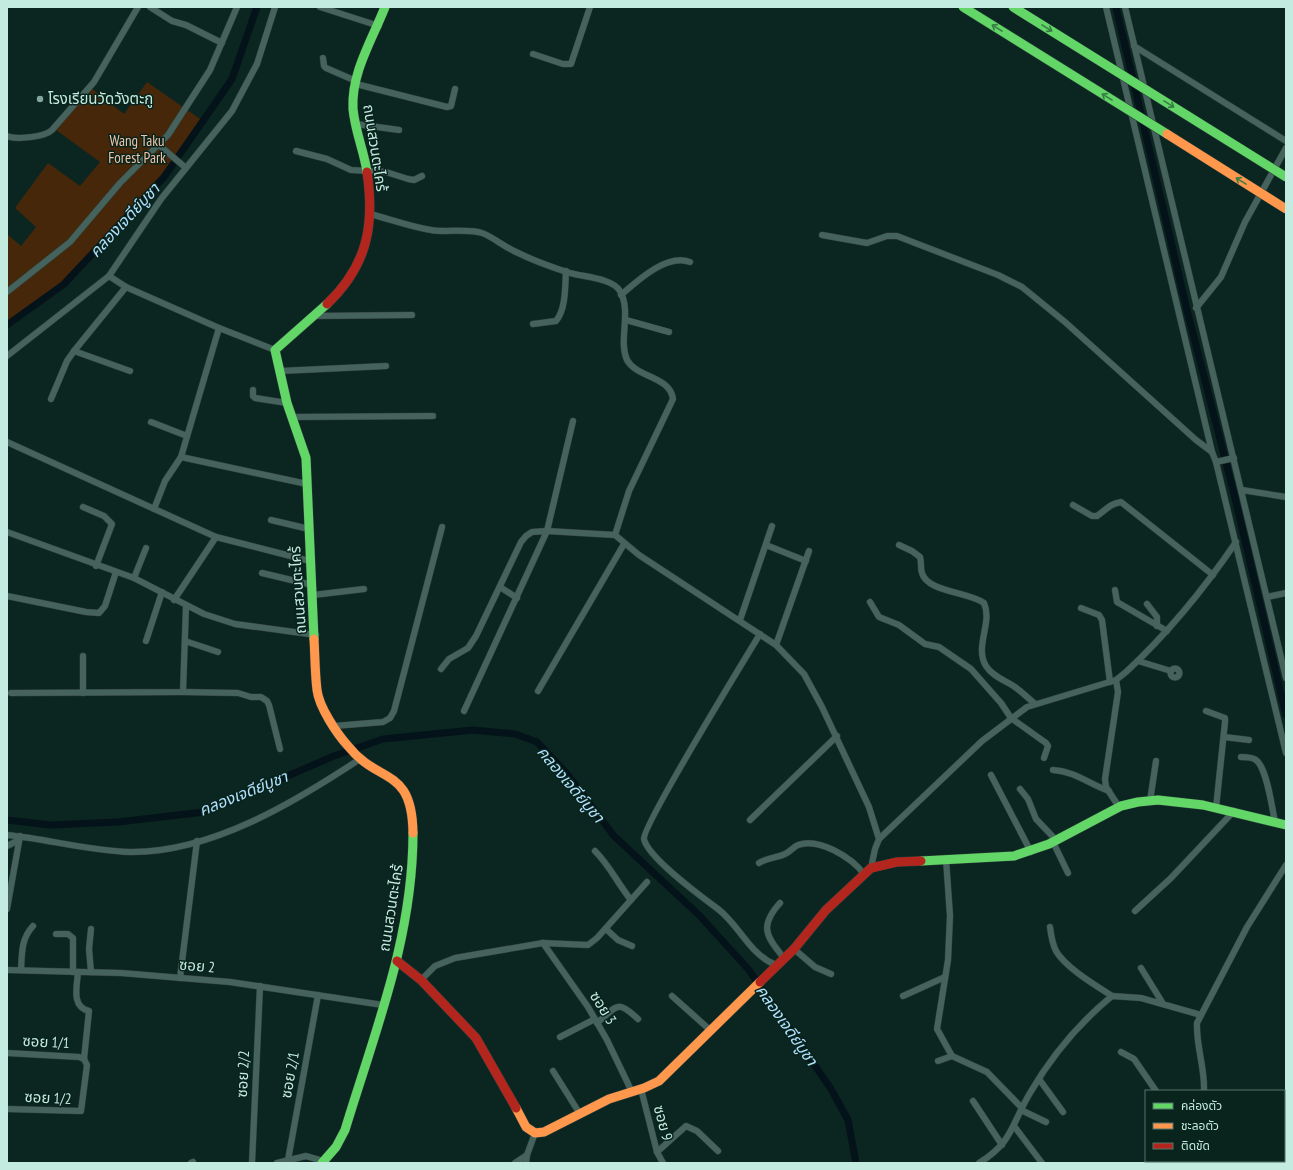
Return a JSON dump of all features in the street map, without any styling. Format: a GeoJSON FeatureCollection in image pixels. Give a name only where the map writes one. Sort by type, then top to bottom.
{"type":"FeatureCollection","features":[{"type":"Feature","properties":{"kind":"main road","name":"ถนนสวนตะไคร้"},"geometry":{"type":"LineString","coordinates":[[322,1162],[336,1147],[345,1130],[397,961],[413,883],[413,813],[404,790],[382,772],[357,756],[342,739],[322,706],[317,692],[316,635],[310,561],[306,458],[288,403],[275,350],[335,294],[354,272],[365,246],[370,214],[366,171],[356,124],[353,98],[356,82],[385,7]]}},
{"type":"Feature","properties":{"kind":"main road"},"geometry":{"type":"LineString","coordinates":[[963,7],[1286,209]]}},
{"type":"Feature","properties":{"kind":"main road"},"geometry":{"type":"LineString","coordinates":[[1014,7],[1286,178]]}},
{"type":"Feature","properties":{"kind":"main road"},"geometry":{"type":"LineString","coordinates":[[397,961],[421,980],[476,1038],[526,1128],[536,1132],[544,1132],[609,1099],[659,1081],[766,974],[794,949],[826,910],[868,871],[897,862],[1014,856],[1031,852],[1119,807],[1139,802],[1150,801],[1216,808],[1286,824]]}},
{"type":"Feature","properties":{"kind":"street"},"geometry":{"type":"LineString","coordinates":[[7,136],[12,138],[46,135],[52,130],[94,82],[138,7]]}},
{"type":"Feature","properties":{"kind":"street"},"geometry":{"type":"LineString","coordinates":[[150,7],[172,21],[186,24],[222,43]]}},
{"type":"Feature","properties":{"kind":"street"},"geometry":{"type":"LineString","coordinates":[[7,292],[70,242],[120,183],[160,146],[210,70],[237,7]]}},
{"type":"Feature","properties":{"kind":"street"},"geometry":{"type":"LineString","coordinates":[[7,356],[109,276],[147,218],[184,167],[232,111],[257,64],[275,7]]}},
{"type":"Feature","properties":{"kind":"street"},"geometry":{"type":"LineString","coordinates":[[320,7],[378,26]]}},
{"type":"Feature","properties":{"kind":"street"},"geometry":{"type":"LineString","coordinates":[[533,54],[563,64],[571,64],[590,7]]}},
{"type":"Feature","properties":{"kind":"street"},"geometry":{"type":"LineString","coordinates":[[1106,7],[1212,452],[1218,462],[1286,753]]}},
{"type":"Feature","properties":{"kind":"street"},"geometry":{"type":"LineString","coordinates":[[1125,7],[1232,459],[1242,490],[1286,678]]}},
{"type":"Feature","properties":{"kind":"street"},"geometry":{"type":"LineString","coordinates":[[1134,46],[1286,141]]}},
{"type":"Feature","properties":{"kind":"street"},"geometry":{"type":"LineString","coordinates":[[323,58],[324,66],[326,68],[356,82],[447,106],[451,106],[453,102],[455,89]]}},
{"type":"Feature","properties":{"kind":"street"},"geometry":{"type":"LineString","coordinates":[[356,124],[399,130]]}},
{"type":"Feature","properties":{"kind":"street"},"geometry":{"type":"LineString","coordinates":[[160,146],[184,167]]}},
{"type":"Feature","properties":{"kind":"street"},"geometry":{"type":"LineString","coordinates":[[1196,308],[1221,277],[1244,222],[1286,148]]}},
{"type":"Feature","properties":{"kind":"street"},"geometry":{"type":"LineString","coordinates":[[296,151],[327,159],[351,170],[386,172],[414,180],[422,176]]}},
{"type":"Feature","properties":{"kind":"street"},"geometry":{"type":"LineString","coordinates":[[370,214],[431,230],[483,234],[514,252],[566,272],[597,278],[619,290],[626,320],[625,346],[627,359],[632,367],[666,386],[672,392],[673,399],[629,491],[616,535]]}},
{"type":"Feature","properties":{"kind":"street"},"geometry":{"type":"LineString","coordinates":[[822,235],[860,243],[872,242],[886,236],[897,236],[1010,280],[1054,312],[1190,435],[1212,452]]}},
{"type":"Feature","properties":{"kind":"street"},"geometry":{"type":"LineString","coordinates":[[621,295],[654,269],[679,259],[690,262]]}},
{"type":"Feature","properties":{"kind":"street"},"geometry":{"type":"LineString","coordinates":[[533,324],[556,321],[559,317],[562,310],[566,272]]}},
{"type":"Feature","properties":{"kind":"street"},"geometry":{"type":"LineString","coordinates":[[109,276],[126,288],[219,328],[275,350]]}},
{"type":"Feature","properties":{"kind":"street"},"geometry":{"type":"LineString","coordinates":[[51,399],[67,361],[126,288]]}},
{"type":"Feature","properties":{"kind":"street"},"geometry":{"type":"LineString","coordinates":[[312,316],[412,315]]}},
{"type":"Feature","properties":{"kind":"street"},"geometry":{"type":"LineString","coordinates":[[626,320],[669,332]]}},
{"type":"Feature","properties":{"kind":"street"},"geometry":{"type":"LineString","coordinates":[[154,509],[165,481],[180,457],[219,328]]}},
{"type":"Feature","properties":{"kind":"street"},"geometry":{"type":"LineString","coordinates":[[74,351],[130,371]]}},
{"type":"Feature","properties":{"kind":"street"},"geometry":{"type":"LineString","coordinates":[[280,371],[386,366]]}},
{"type":"Feature","properties":{"kind":"street"},"geometry":{"type":"LineString","coordinates":[[253,390],[253,396],[255,398],[288,403]]}},
{"type":"Feature","properties":{"kind":"street"},"geometry":{"type":"LineString","coordinates":[[293,418],[433,416]]}},
{"type":"Feature","properties":{"kind":"street"},"geometry":{"type":"LineString","coordinates":[[464,711],[547,531],[572,421]]}},
{"type":"Feature","properties":{"kind":"street"},"geometry":{"type":"LineString","coordinates":[[151,422],[187,436]]}},
{"type":"Feature","properties":{"kind":"street"},"geometry":{"type":"LineString","coordinates":[[7,442],[216,537],[310,561]]}},
{"type":"Feature","properties":{"kind":"street"},"geometry":{"type":"LineString","coordinates":[[180,457],[307,484]]}},
{"type":"Feature","properties":{"kind":"street"},"geometry":{"type":"LineString","coordinates":[[1218,462],[1232,459]]}},
{"type":"Feature","properties":{"kind":"street"},"geometry":{"type":"LineString","coordinates":[[1242,490],[1286,497]]}},
{"type":"Feature","properties":{"kind":"street"},"geometry":{"type":"LineString","coordinates":[[1073,505],[1092,516],[1097,516],[1106,507],[1114,503],[1121,502],[1214,575]]}},
{"type":"Feature","properties":{"kind":"street"},"geometry":{"type":"LineString","coordinates":[[84,507],[104,516],[112,524],[96,566]]}},
{"type":"Feature","properties":{"kind":"street"},"geometry":{"type":"LineString","coordinates":[[271,520],[309,529]]}},
{"type":"Feature","properties":{"kind":"street"},"geometry":{"type":"LineString","coordinates":[[334,726],[383,722],[390,718],[394,711],[442,526]]}},
{"type":"Feature","properties":{"kind":"street"},"geometry":{"type":"LineString","coordinates":[[740,620],[772,526]]}},
{"type":"Feature","properties":{"kind":"street"},"geometry":{"type":"LineString","coordinates":[[441,669],[449,659],[468,648],[472,642],[526,536],[532,532],[547,531],[616,535],[624,544],[639,555],[776,645],[804,674],[837,736],[869,807],[879,839]]}},
{"type":"Feature","properties":{"kind":"street"},"geometry":{"type":"LineString","coordinates":[[7,532],[96,566],[134,578],[186,606],[235,624],[316,635]]}},
{"type":"Feature","properties":{"kind":"street"},"geometry":{"type":"LineString","coordinates":[[174,600],[216,537]]}},
{"type":"Feature","properties":{"kind":"street"},"geometry":{"type":"LineString","coordinates":[[759,864],[768,858],[786,854],[797,845],[815,845],[848,857],[868,871],[879,839],[982,741],[1011,718],[1034,703],[1113,681],[1138,661],[1167,631],[1214,575],[1236,542]]}},
{"type":"Feature","properties":{"kind":"street"},"geometry":{"type":"LineString","coordinates":[[538,691],[624,544]]}},
{"type":"Feature","properties":{"kind":"street"},"geometry":{"type":"LineString","coordinates":[[766,545],[806,561]]}},
{"type":"Feature","properties":{"kind":"street"},"geometry":{"type":"LineString","coordinates":[[899,545],[912,551],[920,557],[921,573],[928,582],[946,590],[974,597],[984,603],[987,618],[982,652],[986,666],[990,671],[1022,692],[1034,703]]}},
{"type":"Feature","properties":{"kind":"street"},"geometry":{"type":"LineString","coordinates":[[134,578],[146,548]]}},
{"type":"Feature","properties":{"kind":"street"},"geometry":{"type":"LineString","coordinates":[[776,645],[810,551]]}},
{"type":"Feature","properties":{"kind":"street"},"geometry":{"type":"LineString","coordinates":[[7,596],[86,612],[99,613],[105,606],[116,572]]}},
{"type":"Feature","properties":{"kind":"street"},"geometry":{"type":"LineString","coordinates":[[262,572],[312,585]]}},
{"type":"Feature","properties":{"kind":"street"},"geometry":{"type":"LineString","coordinates":[[500,587],[517,598]]}},
{"type":"Feature","properties":{"kind":"street"},"geometry":{"type":"LineString","coordinates":[[312,595],[364,589]]}},
{"type":"Feature","properties":{"kind":"street"},"geometry":{"type":"LineString","coordinates":[[1115,590],[1117,602],[1167,631]]}},
{"type":"Feature","properties":{"kind":"street"},"geometry":{"type":"LineString","coordinates":[[146,641],[162,592]]}},
{"type":"Feature","properties":{"kind":"street"},"geometry":{"type":"LineString","coordinates":[[1267,597],[1286,593]]}},
{"type":"Feature","properties":{"kind":"street"},"geometry":{"type":"LineString","coordinates":[[870,602],[879,617],[899,625],[925,644],[939,647],[971,669],[1001,703],[1011,718],[1046,742],[1048,746],[1044,758]]}},
{"type":"Feature","properties":{"kind":"street"},"geometry":{"type":"LineString","coordinates":[[1147,604],[1157,617],[1158,626]]}},
{"type":"Feature","properties":{"kind":"street"},"geometry":{"type":"LineString","coordinates":[[183,692],[186,606]]}},
{"type":"Feature","properties":{"kind":"street"},"geometry":{"type":"LineString","coordinates":[[1081,608],[1099,615],[1102,620],[1113,681],[1118,692],[1105,779],[1109,791],[1119,807]]}},
{"type":"Feature","properties":{"kind":"street"},"geometry":{"type":"LineString","coordinates":[[760,634],[661,802],[645,832],[644,838],[647,846],[699,896],[720,910],[759,955],[776,965]]}},
{"type":"Feature","properties":{"kind":"street"},"geometry":{"type":"LineString","coordinates":[[185,641],[218,652]]}},
{"type":"Feature","properties":{"kind":"street"},"geometry":{"type":"LineString","coordinates":[[82,693],[83,656]]}},
{"type":"Feature","properties":{"kind":"street"},"geometry":{"type":"LineString","coordinates":[[1138,661],[1171,671]]}},
{"type":"Feature","properties":{"kind":"street"},"geometry":{"type":"LineString","coordinates":[[12,693],[183,692],[238,693],[251,697],[262,697],[267,701],[269,706],[280,749]]}},
{"type":"Feature","properties":{"kind":"street"},"geometry":{"type":"LineString","coordinates":[[1206,712],[1225,718],[1216,808]]}},
{"type":"Feature","properties":{"kind":"street"},"geometry":{"type":"LineString","coordinates":[[750,820],[837,736]]}},
{"type":"Feature","properties":{"kind":"street"},"geometry":{"type":"LineString","coordinates":[[1224,737],[1249,740]]}},
{"type":"Feature","properties":{"kind":"street"},"geometry":{"type":"LineString","coordinates":[[7,835],[103,850],[129,852],[168,848],[197,841],[267,814],[318,787],[357,756]]}},
{"type":"Feature","properties":{"kind":"street"},"geometry":{"type":"LineString","coordinates":[[1241,757],[1254,759],[1259,763],[1264,775],[1275,822]]}},
{"type":"Feature","properties":{"kind":"street"},"geometry":{"type":"LineString","coordinates":[[1150,801],[1156,761]]}},
{"type":"Feature","properties":{"kind":"street"},"geometry":{"type":"LineString","coordinates":[[1053,770],[1066,771],[1074,774],[1109,791]]}},
{"type":"Feature","properties":{"kind":"street"},"geometry":{"type":"LineString","coordinates":[[990,775],[1031,852]]}},
{"type":"Feature","properties":{"kind":"street"},"geometry":{"type":"LineString","coordinates":[[1020,789],[1028,799],[1036,819],[1054,841],[1068,873]]}},
{"type":"Feature","properties":{"kind":"street"},"geometry":{"type":"LineString","coordinates":[[1135,911],[1171,878],[1234,811]]}},
{"type":"Feature","properties":{"kind":"street"},"geometry":{"type":"LineString","coordinates":[[7,846],[19,838]]}},
{"type":"Feature","properties":{"kind":"street"},"geometry":{"type":"LineString","coordinates":[[8,909],[9,883],[19,838]]}},
{"type":"Feature","properties":{"kind":"street"},"geometry":{"type":"LineString","coordinates":[[180,978],[197,841]]}},
{"type":"Feature","properties":{"kind":"street"},"geometry":{"type":"LineString","coordinates":[[595,851],[607,863],[618,883],[631,900]]}},
{"type":"Feature","properties":{"kind":"street"},"geometry":{"type":"LineString","coordinates":[[946,859],[950,916],[948,960],[937,1029],[952,1056],[987,1072],[1022,1109],[1046,1122]]}},
{"type":"Feature","properties":{"kind":"street"},"geometry":{"type":"LineString","coordinates":[[1204,1090],[1205,1075],[1196,1034],[1197,1023],[1247,927],[1285,868]]}},
{"type":"Feature","properties":{"kind":"street"},"geometry":{"type":"LineString","coordinates":[[421,980],[435,966],[443,962],[510,947],[543,943],[588,945],[606,929],[647,882]]}},
{"type":"Feature","properties":{"kind":"street"},"geometry":{"type":"LineString","coordinates":[[780,903],[769,914],[767,926],[773,944],[784,958]]}},
{"type":"Feature","properties":{"kind":"street"},"geometry":{"type":"LineString","coordinates":[[21,970],[24,941],[26,934],[33,926]]}},
{"type":"Feature","properties":{"kind":"street"},"geometry":{"type":"LineString","coordinates":[[1050,927],[1053,943],[1057,952],[1086,979],[1112,996],[1141,998],[1162,1002],[1201,1015]]}},
{"type":"Feature","properties":{"kind":"street"},"geometry":{"type":"LineString","coordinates":[[91,929],[89,949],[91,972]]}},
{"type":"Feature","properties":{"kind":"street"},"geometry":{"type":"LineString","coordinates":[[606,929],[618,940],[632,946]]}},
{"type":"Feature","properties":{"kind":"street"},"geometry":{"type":"LineString","coordinates":[[56,934],[68,934],[73,938],[76,1003],[80,1008],[89,1010],[84,1059]]}},
{"type":"Feature","properties":{"kind":"street","name":"ซอย 3"},"geometry":{"type":"LineString","coordinates":[[543,943],[596,1021],[636,1090]]}},
{"type":"Feature","properties":{"kind":"street"},"geometry":{"type":"LineString","coordinates":[[794,949],[815,967],[831,974]]}},
{"type":"Feature","properties":{"kind":"street"},"geometry":{"type":"LineString","coordinates":[[1141,968],[1162,1002]]}},
{"type":"Feature","properties":{"kind":"street","name":"ซอย 2"},"geometry":{"type":"LineString","coordinates":[[7,970],[91,972],[180,978],[260,986],[383,1005]]}},
{"type":"Feature","properties":{"kind":"street"},"geometry":{"type":"LineString","coordinates":[[903,996],[945,977]]}},
{"type":"Feature","properties":{"kind":"street","name":"ซอย 2/2"},"geometry":{"type":"LineString","coordinates":[[252,1163],[260,986]]}},
{"type":"Feature","properties":{"kind":"street","name":"ซอย 2/1"},"geometry":{"type":"LineString","coordinates":[[288,1160],[318,995]]}},
{"type":"Feature","properties":{"kind":"street"},"geometry":{"type":"LineString","coordinates":[[672,996],[710,1030]]}},
{"type":"Feature","properties":{"kind":"street"},"geometry":{"type":"LineString","coordinates":[[979,1163],[988,1160],[1002,1145],[1039,1079],[1074,1032],[1112,996]]}},
{"type":"Feature","properties":{"kind":"street"},"geometry":{"type":"LineString","coordinates":[[560,1037],[596,1021],[612,1008],[617,1006],[627,1009],[638,1020]]}},
{"type":"Feature","properties":{"kind":"street"},"geometry":{"type":"LineString","coordinates":[[1121,1052],[1134,1059],[1155,1090]]}},
{"type":"Feature","properties":{"kind":"street","name":"ซอย 1/1"},"geometry":{"type":"LineString","coordinates":[[7,1053],[79,1057],[84,1059]]}},
{"type":"Feature","properties":{"kind":"street"},"geometry":{"type":"LineString","coordinates":[[938,1061],[952,1056]]}},
{"type":"Feature","properties":{"kind":"street","name":"ซอย 1/2"},"geometry":{"type":"LineString","coordinates":[[7,1109],[81,1111],[83,1108],[87,1065],[84,1059]]}},
{"type":"Feature","properties":{"kind":"street"},"geometry":{"type":"LineString","coordinates":[[553,1071],[580,1114]]}},
{"type":"Feature","properties":{"kind":"street"},"geometry":{"type":"LineString","coordinates":[[1039,1079],[1063,1112]]}},
{"type":"Feature","properties":{"kind":"street","name":"ซอย 9"},"geometry":{"type":"LineString","coordinates":[[636,1090],[663,1163]]}},
{"type":"Feature","properties":{"kind":"street"},"geometry":{"type":"LineString","coordinates":[[973,1101],[1002,1145]]}},
{"type":"Feature","properties":{"kind":"street"},"geometry":{"type":"LineString","coordinates":[[658,1152],[686,1126],[697,1131],[718,1151]]}},
{"type":"Feature","properties":{"kind":"street"},"geometry":{"type":"LineString","coordinates":[[1014,1126],[1042,1163]]}},
{"type":"Feature","properties":{"kind":"street"},"geometry":{"type":"LineString","coordinates":[[526,1163],[527,1155],[536,1132]]}},
{"type":"Feature","properties":{"kind":"street"},"geometry":{"type":"LineString","coordinates":[[515,1163],[527,1155]]}},
{"type":"Feature","properties":{"kind":"street"},"geometry":{"type":"LineString","coordinates":[[277,1163],[306,1156],[322,1162]]}},
{"type":"Feature","properties":{"kind":"green space","name":"Wang Taku Forest Park"},"geometry":{"type":"Polygon","coordinates":[[[147,82],[203,121],[164,177],[93,254],[64,284],[7,325],[7,234],[21,246],[36,227],[15,208],[48,163],[80,186],[100,162],[56,130],[90,87],[124,114],[147,82]]]}},
{"type":"Feature","properties":{"kind":"waterway","name":"คลองเจดีย์บูชา"},"geometry":{"type":"LineString","coordinates":[[7,325],[64,284],[164,177],[232,79],[257,7]]}},
{"type":"Feature","properties":{"kind":"waterway"},"geometry":{"type":"LineString","coordinates":[[1116,7],[1187,310],[1234,494],[1286,715]]}},
{"type":"Feature","properties":{"kind":"waterway","name":"คลองเจดีย์บูชา"},"geometry":{"type":"LineString","coordinates":[[7,820],[50,825],[118,822],[204,812],[334,756],[383,739],[473,730],[515,734],[537,742],[568,775],[614,836],[699,915],[749,970],[831,1089],[848,1120],[856,1163]]}},
{"type":"Feature","properties":{"kind":"traffic: fast"},"geometry":{"type":"LineString","coordinates":[[367,172],[354,117],[353,96],[355,83],[363,57],[385,7]]}},
{"type":"Feature","properties":{"kind":"traffic: fast"},"geometry":{"type":"LineString","coordinates":[[963,7],[1167,134]]}},
{"type":"Feature","properties":{"kind":"traffic: fast"},"geometry":{"type":"LineString","coordinates":[[1013,7],[1286,177]]}},
{"type":"Feature","properties":{"kind":"traffic: fast"},"geometry":{"type":"LineString","coordinates":[[314,639],[306,458],[287,403],[275,350],[327,304]]}},
{"type":"Feature","properties":{"kind":"traffic: fast"},"geometry":{"type":"LineString","coordinates":[[921,861],[1014,856],[1049,844],[1121,806],[1138,802],[1158,800],[1203,805],[1286,825]]}},
{"type":"Feature","properties":{"kind":"traffic: fast"},"geometry":{"type":"LineString","coordinates":[[322,1163],[336,1147],[345,1130],[390,984],[407,910],[413,833]]}},
{"type":"Feature","properties":{"kind":"traffic: slow"},"geometry":{"type":"LineString","coordinates":[[1167,134],[1286,209]]}},
{"type":"Feature","properties":{"kind":"traffic: slow"},"geometry":{"type":"LineString","coordinates":[[314,639],[315,671],[318,697],[329,720],[339,735],[360,758],[400,786],[407,797],[411,812],[413,833]]}},
{"type":"Feature","properties":{"kind":"traffic: slow"},"geometry":{"type":"LineString","coordinates":[[516,1108],[526,1127],[535,1133],[544,1132],[609,1099],[644,1088],[659,1081],[760,982]]}},
{"type":"Feature","properties":{"kind":"traffic: jam"},"geometry":{"type":"LineString","coordinates":[[327,304],[341,290],[351,275],[365,244],[370,210],[367,172]]}},
{"type":"Feature","properties":{"kind":"traffic: jam"},"geometry":{"type":"LineString","coordinates":[[760,982],[794,949],[826,910],[871,868],[897,862],[921,861]]}},
{"type":"Feature","properties":{"kind":"traffic: jam"},"geometry":{"type":"LineString","coordinates":[[397,961],[421,980],[476,1038],[516,1108]]}},
{"type":"Feature","properties":{"kind":"place","name":"โรงเรียนวัดวังตะกู"},"geometry":{"type":"Point","coordinates":[40,99]}}]}
